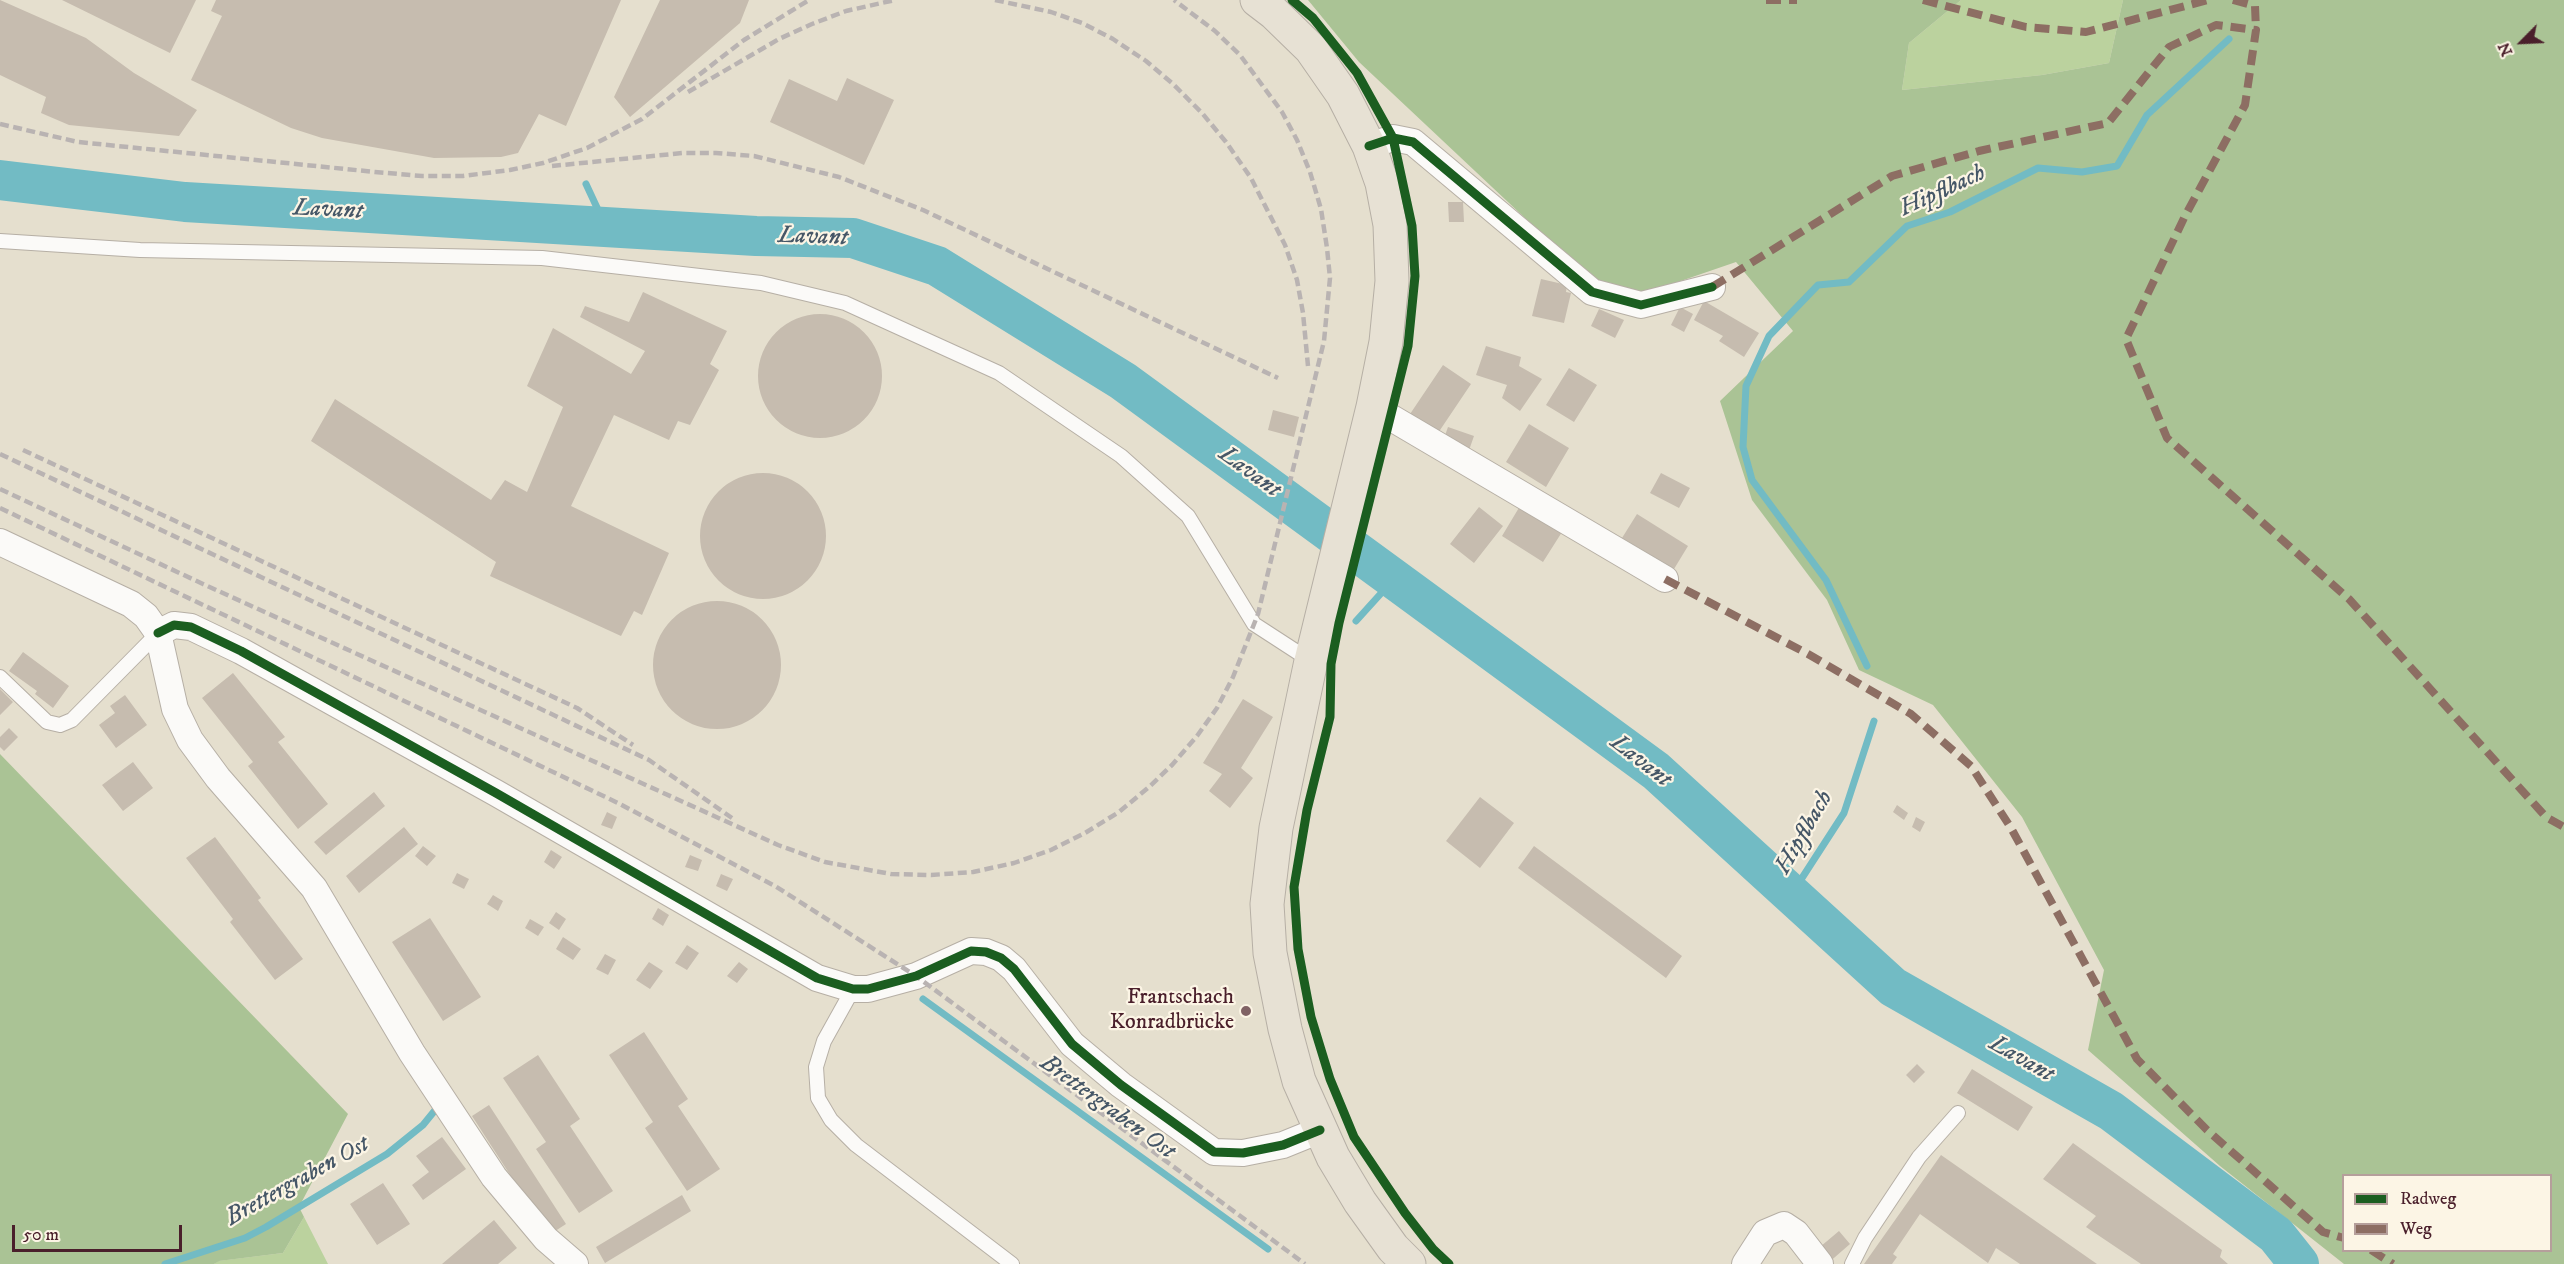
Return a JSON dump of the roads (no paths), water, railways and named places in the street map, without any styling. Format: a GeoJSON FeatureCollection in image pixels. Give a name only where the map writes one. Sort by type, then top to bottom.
{"type":"FeatureCollection","features":[{"type":"Feature","properties":{"kind":"main road"},"geometry":{"type":"LineString","coordinates":[[1257,0],[1311,49],[1343,95],[1369,146],[1382,183],[1390,225],[1392,281],[1386,342],[1373,407],[1311,661],[1276,828],[1267,904],[1270,953],[1285,1029],[1299,1081],[1333,1157],[1360,1202],[1393,1248],[1409,1264]]}},
{"type":"Feature","properties":{"kind":"street"},"geometry":{"type":"LineString","coordinates":[[1369,146],[1393,138],[1413,142],[1592,292],[1641,305],[1712,287]]}},
{"type":"Feature","properties":{"kind":"street"},"geometry":{"type":"LineString","coordinates":[[1373,407],[1665,579]]}},
{"type":"Feature","properties":{"kind":"street"},"geometry":{"type":"LineString","coordinates":[[0,542],[130,604],[146,616],[158,633],[175,709],[190,740],[218,778],[314,888],[412,1053],[494,1177],[546,1239],[575,1264]]}},
{"type":"Feature","properties":{"kind":"street"},"geometry":{"type":"LineString","coordinates":[[158,633],[174,625],[190,627],[241,651],[496,793],[817,978],[853,989],[868,989],[892,984],[971,951],[986,952],[1001,958],[1014,969],[1072,1044],[1121,1085],[1214,1152],[1243,1153],[1283,1145],[1320,1130]]}},
{"type":"Feature","properties":{"kind":"street"},"geometry":{"type":"LineString","coordinates":[[1745,1264],[1766,1233],[1784,1225],[1796,1233],[1820,1264]]}},
{"type":"Feature","properties":{"kind":"lane"},"geometry":{"type":"LineString","coordinates":[[0,241],[140,250],[542,258],[761,283],[845,303],[999,373],[1120,456],[1188,516],[1254,624],[1311,661]]}},
{"type":"Feature","properties":{"kind":"lane"},"geometry":{"type":"LineString","coordinates":[[0,677],[47,722],[60,725],[72,720],[158,633]]}},
{"type":"Feature","properties":{"kind":"lane"},"geometry":{"type":"LineString","coordinates":[[853,989],[824,1041],[816,1067],[818,1098],[831,1120],[856,1145],[1012,1264]]}},
{"type":"Feature","properties":{"kind":"lane"},"geometry":{"type":"LineString","coordinates":[[1852,1264],[1865,1238],[1919,1157],[1958,1113]]}},
{"type":"Feature","properties":{"kind":"waterway","name":"Hipflbach"},"geometry":{"type":"LineString","coordinates":[[1867,666],[1826,580],[1752,480],[1743,447],[1746,386],[1769,336],[1818,285],[1849,282],[1907,226],[1950,212],[2038,168],[2082,172],[2117,166],[2147,115],[2229,39]]}},
{"type":"Feature","properties":{"kind":"waterway","name":"Lavant"},"geometry":{"type":"LineString","coordinates":[[0,180],[185,202],[756,236],[853,238],[937,266],[1123,381],[1394,579],[1656,771],[1893,987],[2111,1111],[2276,1235],[2299,1264]]}},
{"type":"Feature","properties":{"kind":"waterway"},"geometry":{"type":"LineString","coordinates":[[586,184],[606,227]]}},
{"type":"Feature","properties":{"kind":"waterway","name":"Brettergraben Ost"},"geometry":{"type":"LineString","coordinates":[[1356,621],[1394,579]]}},
{"type":"Feature","properties":{"kind":"waterway","name":"Hipflbach"},"geometry":{"type":"LineString","coordinates":[[1791,895],[1844,813],[1874,721]]}},
{"type":"Feature","properties":{"kind":"waterway","name":"Brettergraben Ost"},"geometry":{"type":"LineString","coordinates":[[923,999],[1268,1249]]}},
{"type":"Feature","properties":{"kind":"waterway","name":"Brettergraben Ost"},"geometry":{"type":"LineString","coordinates":[[165,1264],[245,1238],[266,1227],[387,1154],[423,1125],[436,1109]]}},
{"type":"Feature","properties":{"kind":"railway"},"geometry":{"type":"LineString","coordinates":[[0,124],[78,142],[375,172],[422,176],[463,176],[510,170],[543,163],[587,148],[642,119],[744,40],[809,0]]}},
{"type":"Feature","properties":{"kind":"railway"},"geometry":{"type":"LineString","coordinates":[[688,92],[779,39],[812,24],[846,11],[895,0]]}},
{"type":"Feature","properties":{"kind":"railway"},"geometry":{"type":"LineString","coordinates":[[995,0],[1051,12],[1082,23],[1113,39],[1146,61],[1202,113],[1251,178],[1285,245],[1297,280],[1308,366]]}},
{"type":"Feature","properties":{"kind":"railway"},"geometry":{"type":"LineString","coordinates":[[0,489],[203,584],[778,845],[825,862],[891,874],[931,875],[973,872],[1014,863],[1051,850],[1119,812],[1149,787],[1197,736],[1217,708],[1233,677],[1258,614],[1324,341],[1330,278],[1327,248],[1321,209],[1297,140],[1282,112],[1240,55],[1215,31],[1174,0]]}},
{"type":"Feature","properties":{"kind":"railway"},"geometry":{"type":"LineString","coordinates":[[552,166],[683,153],[716,153],[754,156],[839,177],[923,210],[1278,378]]}},
{"type":"Feature","properties":{"kind":"railway"},"geometry":{"type":"LineString","coordinates":[[23,450],[577,708],[633,745]]}},
{"type":"Feature","properties":{"kind":"railway"},"geometry":{"type":"LineString","coordinates":[[0,454],[649,760],[732,818]]}},
{"type":"Feature","properties":{"kind":"railway"},"geometry":{"type":"LineString","coordinates":[[0,508],[618,803],[775,886],[916,976],[1305,1264]]}},
{"type":"Feature","properties":{"kind":"place","name":"Frantschach Konradbrücke"},"geometry":{"type":"Point","coordinates":[1246,1011]}}]}
